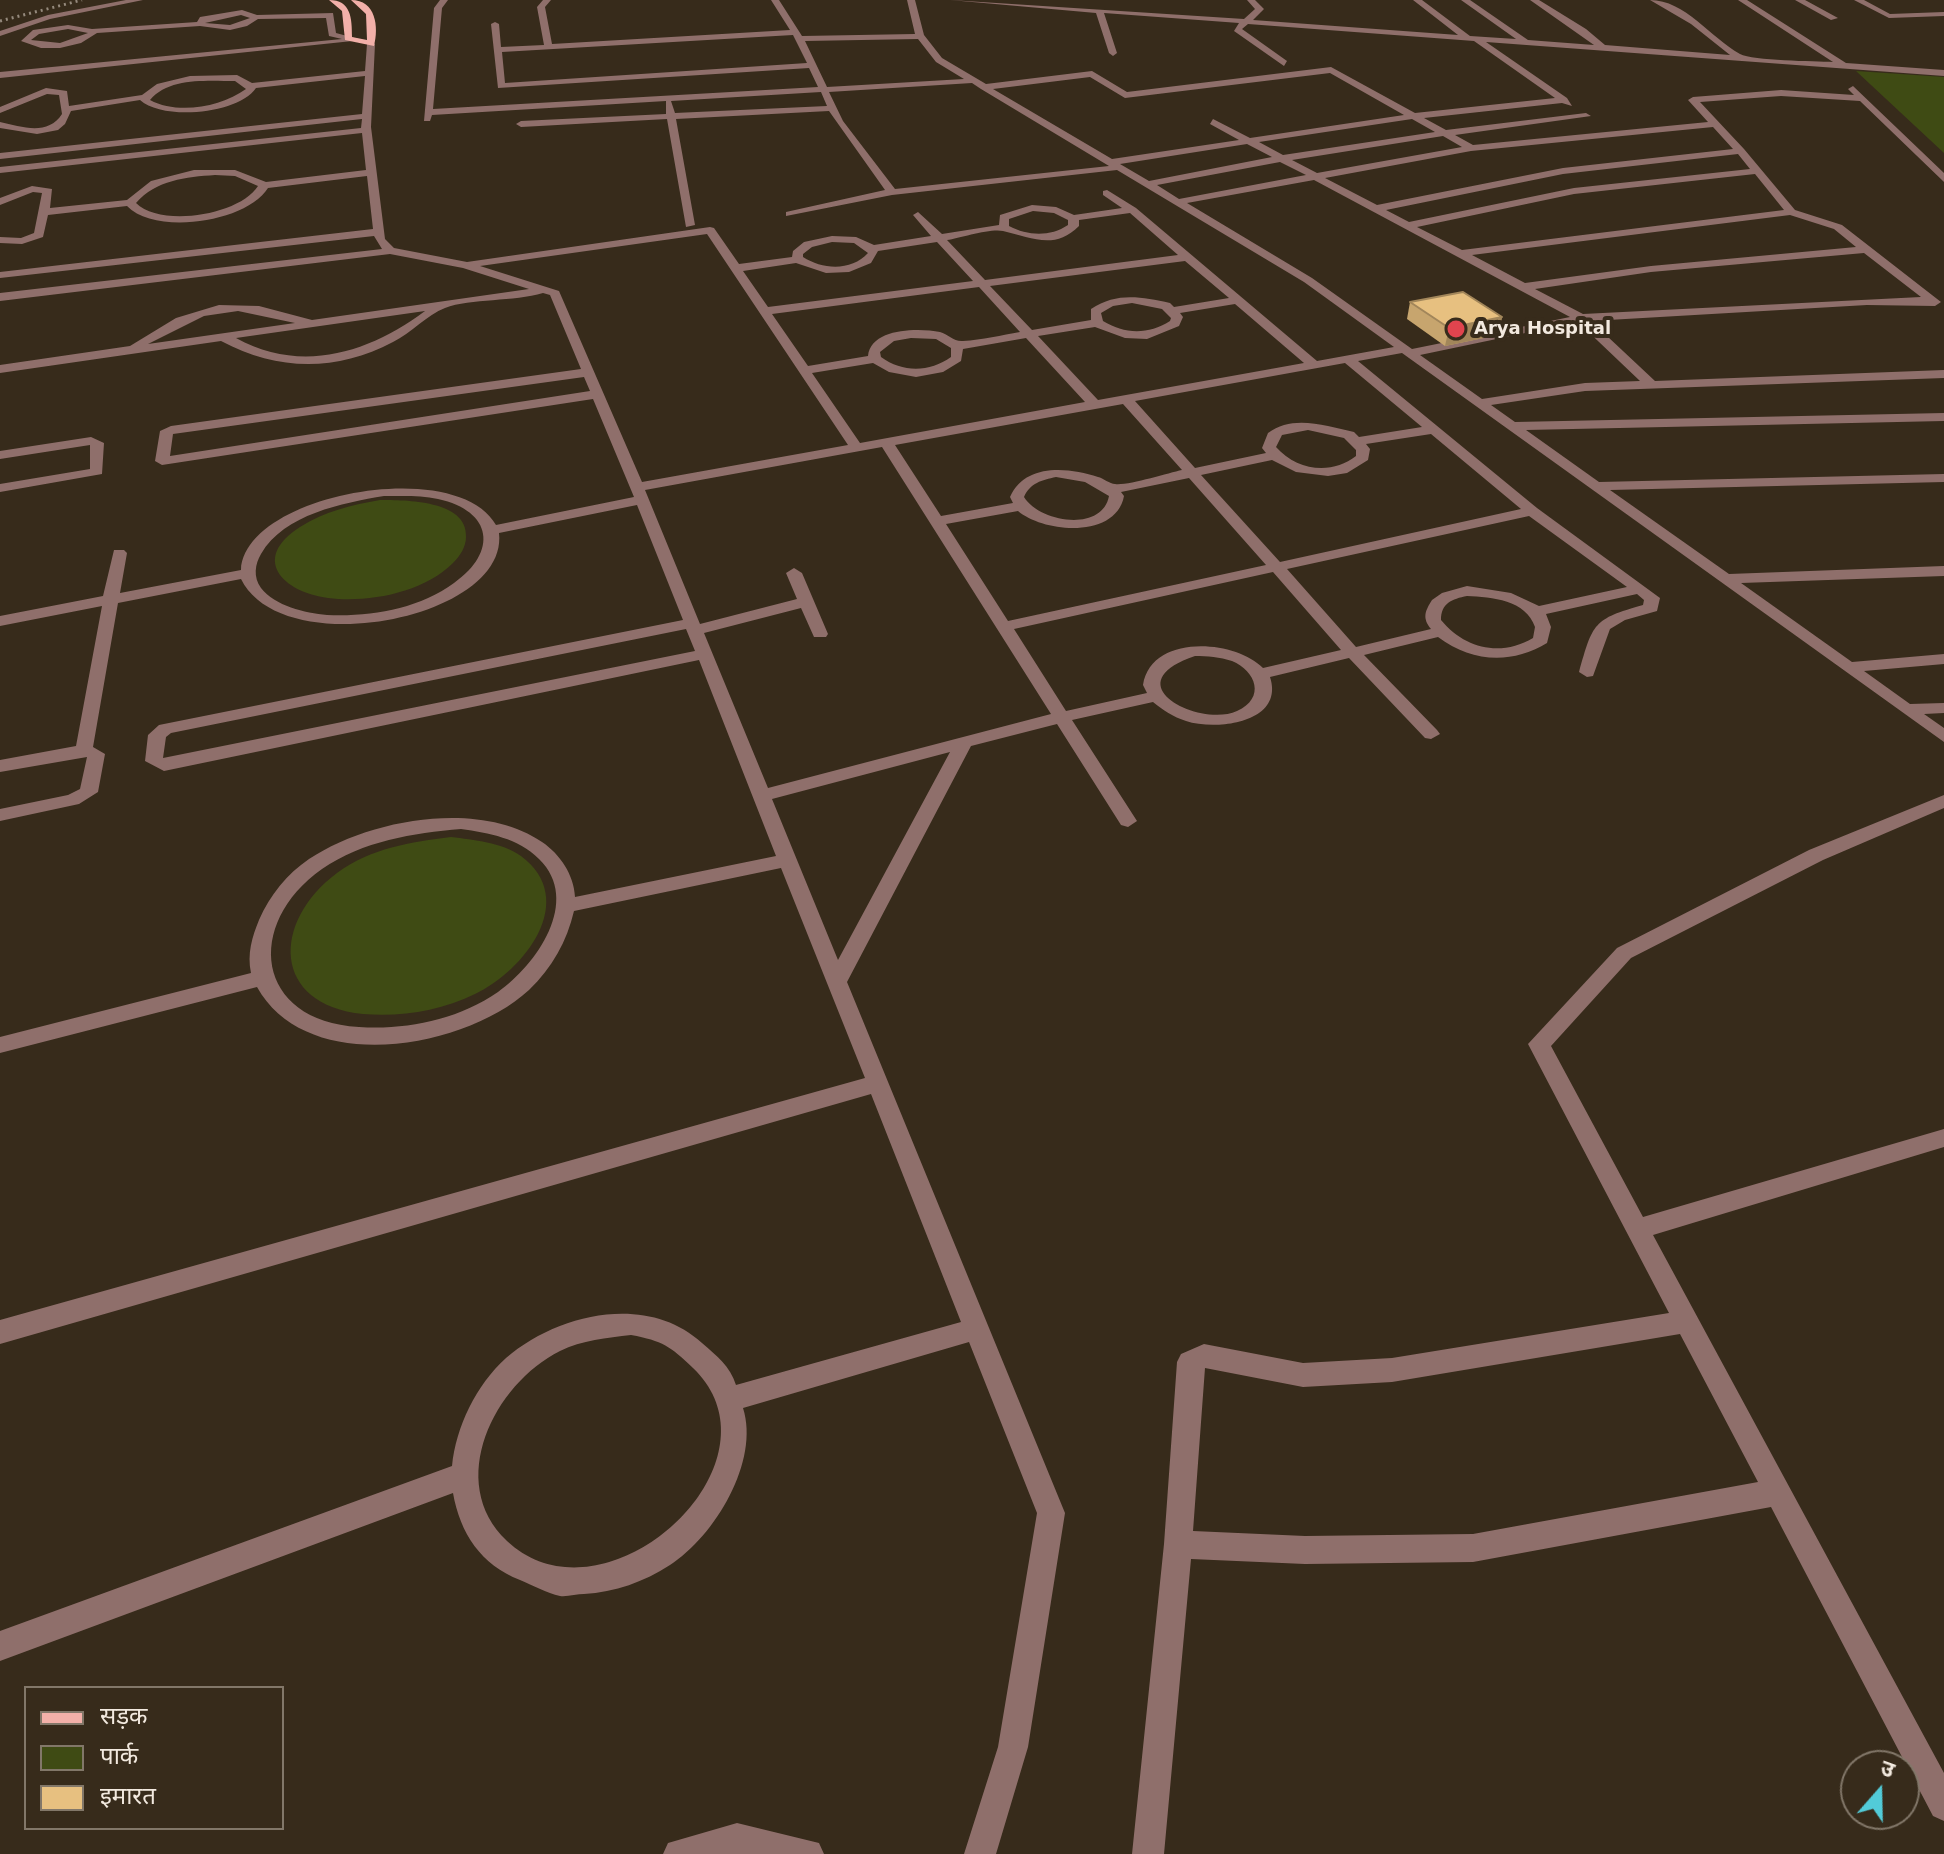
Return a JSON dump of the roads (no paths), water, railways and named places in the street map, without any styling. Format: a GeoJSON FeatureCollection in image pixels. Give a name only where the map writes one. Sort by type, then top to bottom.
{"type":"FeatureCollection","features":[{"type":"Feature","properties":{"kind":"main road"},"geometry":{"type":"LineString","coordinates":[[333,0],[345,6],[359,41]]}},
{"type":"Feature","properties":{"kind":"main road"},"geometry":{"type":"LineString","coordinates":[[355,0],[368,8],[372,19],[359,41]]}},
{"type":"Feature","properties":{"kind":"street"},"geometry":{"type":"LineString","coordinates":[[0,34],[48,17],[139,0]]}},
{"type":"Feature","properties":{"kind":"street"},"geometry":{"type":"LineString","coordinates":[[444,0],[438,8],[428,116],[668,99],[977,84],[1092,74],[1125,95],[1331,70],[1471,148]]}},
{"type":"Feature","properties":{"kind":"street"},"geometry":{"type":"LineString","coordinates":[[547,0],[541,7],[548,45]]}},
{"type":"Feature","properties":{"kind":"street"},"geometry":{"type":"LineString","coordinates":[[775,0],[798,35],[833,108],[856,147],[892,192]]}},
{"type":"Feature","properties":{"kind":"street"},"geometry":{"type":"LineString","coordinates":[[911,0],[920,36],[939,60],[1308,280],[1944,736]]}},
{"type":"Feature","properties":{"kind":"street"},"geometry":{"type":"LineString","coordinates":[[954,0],[1944,73]]}},
{"type":"Feature","properties":{"kind":"street"},"geometry":{"type":"LineString","coordinates":[[1107,0],[1101,11],[1113,53]]}},
{"type":"Feature","properties":{"kind":"street"},"geometry":{"type":"LineString","coordinates":[[1251,0],[1260,9],[1237,29],[1284,63]]}},
{"type":"Feature","properties":{"kind":"street"},"geometry":{"type":"LineString","coordinates":[[1417,0],[1610,133]]}},
{"type":"Feature","properties":{"kind":"street"},"geometry":{"type":"LineString","coordinates":[[1465,0],[1527,43]]}},
{"type":"Feature","properties":{"kind":"street"},"geometry":{"type":"LineString","coordinates":[[1534,0],[1583,31],[1603,48]]}},
{"type":"Feature","properties":{"kind":"street"},"geometry":{"type":"LineString","coordinates":[[1654,0],[1694,22],[1740,58]]}},
{"type":"Feature","properties":{"kind":"street"},"geometry":{"type":"LineString","coordinates":[[1742,0],[1846,66]]}},
{"type":"Feature","properties":{"kind":"street"},"geometry":{"type":"LineString","coordinates":[[1799,0],[1834,18]]}},
{"type":"Feature","properties":{"kind":"street"},"geometry":{"type":"LineString","coordinates":[[1858,0],[1889,16],[1944,13]]}},
{"type":"Feature","properties":{"kind":"street"},"geometry":{"type":"LineString","coordinates":[[1138,14],[1146,6]]}},
{"type":"Feature","properties":{"kind":"street"},"geometry":{"type":"LineString","coordinates":[[1932,6],[1944,13]]}},
{"type":"Feature","properties":{"kind":"street"},"geometry":{"type":"LineString","coordinates":[[200,24],[203,19],[225,13],[249,13],[256,17],[330,15],[332,34],[359,41]]}},
{"type":"Feature","properties":{"kind":"street"},"geometry":{"type":"LineString","coordinates":[[25,41],[29,35],[56,28],[78,27],[92,31],[200,24],[227,27],[251,22],[256,17]]}},
{"type":"Feature","properties":{"kind":"street"},"geometry":{"type":"LineString","coordinates":[[495,24],[501,86],[812,65]]}},
{"type":"Feature","properties":{"kind":"street"},"geometry":{"type":"LineString","coordinates":[[0,43],[67,44],[85,39],[92,31]]}},
{"type":"Feature","properties":{"kind":"street"},"geometry":{"type":"LineString","coordinates":[[497,50],[548,45],[798,35],[920,36]]}},
{"type":"Feature","properties":{"kind":"street"},"geometry":{"type":"LineString","coordinates":[[359,41],[370,73],[367,123],[377,232],[390,251]]}},
{"type":"Feature","properties":{"kind":"street"},"geometry":{"type":"LineString","coordinates":[[0,75],[359,41]]}},
{"type":"Feature","properties":{"kind":"street"},"geometry":{"type":"LineString","coordinates":[[1830,65],[1944,179]]}},
{"type":"Feature","properties":{"kind":"street"},"geometry":{"type":"LineString","coordinates":[[66,109],[145,97],[160,86],[199,78],[237,78],[251,86],[370,73]]}},
{"type":"Feature","properties":{"kind":"street"},"geometry":{"type":"LineString","coordinates":[[145,97],[150,105],[160,108],[198,108],[236,100],[251,90],[251,86]]}},
{"type":"Feature","properties":{"kind":"street"},"geometry":{"type":"LineString","coordinates":[[0,110],[52,91],[64,93],[64,120],[50,130],[31,131],[0,125]]}},
{"type":"Feature","properties":{"kind":"street"},"geometry":{"type":"LineString","coordinates":[[1791,212],[1741,151],[1693,100],[1781,93],[1862,98]]}},
{"type":"Feature","properties":{"kind":"street"},"geometry":{"type":"LineString","coordinates":[[668,99],[690,225]]}},
{"type":"Feature","properties":{"kind":"street"},"geometry":{"type":"LineString","coordinates":[[790,214],[892,192],[1042,178],[1413,116],[1564,100]]}},
{"type":"Feature","properties":{"kind":"street"},"geometry":{"type":"LineString","coordinates":[[521,124],[833,108]]}},
{"type":"Feature","properties":{"kind":"street"},"geometry":{"type":"LineString","coordinates":[[1148,184],[1282,157],[1442,131],[1586,116]]}},
{"type":"Feature","properties":{"kind":"street"},"geometry":{"type":"LineString","coordinates":[[1213,122],[1318,175],[1372,209],[1463,253],[1581,318],[1652,385]]}},
{"type":"Feature","properties":{"kind":"street"},"geometry":{"type":"LineString","coordinates":[[0,156],[203,134],[367,123]]}},
{"type":"Feature","properties":{"kind":"street"},"geometry":{"type":"LineString","coordinates":[[0,170],[202,149],[367,123]]}},
{"type":"Feature","properties":{"kind":"street"},"geometry":{"type":"LineString","coordinates":[[1177,202],[1471,148],[1716,124]]}},
{"type":"Feature","properties":{"kind":"street"},"geometry":{"type":"LineString","coordinates":[[202,149],[203,134]]}},
{"type":"Feature","properties":{"kind":"street"},"geometry":{"type":"LineString","coordinates":[[56,165],[60,149]]}},
{"type":"Feature","properties":{"kind":"street"},"geometry":{"type":"LineString","coordinates":[[1372,209],[1563,171],[1741,151]]}},
{"type":"Feature","properties":{"kind":"street"},"geometry":{"type":"LineString","coordinates":[[1409,225],[1574,191],[1757,171]]}},
{"type":"Feature","properties":{"kind":"street"},"geometry":{"type":"LineString","coordinates":[[264,185],[262,192],[241,207],[200,217],[158,218],[142,215],[132,209],[130,203],[134,195],[146,187],[184,175],[245,174],[264,185],[371,173]]}},
{"type":"Feature","properties":{"kind":"street"},"geometry":{"type":"LineString","coordinates":[[0,202],[32,189],[45,189],[48,197],[39,235],[34,240],[0,240]]}},
{"type":"Feature","properties":{"kind":"street"},"geometry":{"type":"LineString","coordinates":[[1107,193],[1189,257],[1315,366]]}},
{"type":"Feature","properties":{"kind":"street"},"geometry":{"type":"LineString","coordinates":[[44,212],[130,203]]}},
{"type":"Feature","properties":{"kind":"street"},"geometry":{"type":"LineString","coordinates":[[1004,227],[1004,217],[1032,208],[1056,210],[1073,218],[1132,210]]}},
{"type":"Feature","properties":{"kind":"street"},"geometry":{"type":"LineString","coordinates":[[1463,253],[1791,212],[1838,227],[1944,308]]}},
{"type":"Feature","properties":{"kind":"street"},"geometry":{"type":"LineString","coordinates":[[918,215],[1094,404]]}},
{"type":"Feature","properties":{"kind":"street"},"geometry":{"type":"LineString","coordinates":[[798,259],[800,248],[819,240],[845,239],[872,249],[1004,227],[1018,234],[1052,236],[1070,231],[1074,226],[1073,218]]}},
{"type":"Feature","properties":{"kind":"street"},"geometry":{"type":"LineString","coordinates":[[465,265],[705,229],[714,233],[856,447]]}},
{"type":"Feature","properties":{"kind":"street"},"geometry":{"type":"LineString","coordinates":[[0,275],[377,232]]}},
{"type":"Feature","properties":{"kind":"street"},"geometry":{"type":"LineString","coordinates":[[737,268],[798,259],[821,269],[846,268],[866,263],[871,258],[872,249]]}},
{"type":"Feature","properties":{"kind":"street"},"geometry":{"type":"LineString","coordinates":[[1523,287],[1651,269],[1866,249]]}},
{"type":"Feature","properties":{"kind":"street"},"geometry":{"type":"LineString","coordinates":[[0,297],[390,251],[465,265],[555,293],[705,654],[1051,1513],[1013,1747],[980,1854]]}},
{"type":"Feature","properties":{"kind":"street"},"geometry":{"type":"LineString","coordinates":[[766,311],[1189,257]]}},
{"type":"Feature","properties":{"kind":"street"},"geometry":{"type":"LineString","coordinates":[[0,369],[546,290]]}},
{"type":"Feature","properties":{"kind":"street"},"geometry":{"type":"LineString","coordinates":[[957,346],[957,358],[942,368],[930,371],[902,371],[881,364],[875,359],[874,352],[877,345],[885,340],[911,334],[939,336],[957,346],[1097,323],[1116,332],[1145,335],[1169,329],[1177,317],[1173,311],[1156,303],[1119,300],[1095,312],[1097,323]]}},
{"type":"Feature","properties":{"kind":"street"},"geometry":{"type":"LineString","coordinates":[[1173,311],[1240,300]]}},
{"type":"Feature","properties":{"kind":"street"},"geometry":{"type":"LineString","coordinates":[[492,530],[639,493],[856,447],[1581,318],[1933,300]]}},
{"type":"Feature","properties":{"kind":"street"},"geometry":{"type":"LineString","coordinates":[[224,337],[248,352],[281,362],[332,360],[387,341],[440,305]]}},
{"type":"Feature","properties":{"kind":"street"},"geometry":{"type":"LineString","coordinates":[[128,351],[187,317],[225,307],[259,308],[312,324]]}},
{"type":"Feature","properties":{"kind":"street"},"geometry":{"type":"LineString","coordinates":[[806,370],[875,359]]}},
{"type":"Feature","properties":{"kind":"street"},"geometry":{"type":"LineString","coordinates":[[1349,360],[1532,511],[1652,598],[1651,608],[1606,621],[1600,628],[1587,672]]}},
{"type":"Feature","properties":{"kind":"street"},"geometry":{"type":"LineString","coordinates":[[0,380],[20,366]]}},
{"type":"Feature","properties":{"kind":"street"},"geometry":{"type":"LineString","coordinates":[[589,372],[171,430],[167,431],[162,461],[597,394]]}},
{"type":"Feature","properties":{"kind":"street"},"geometry":{"type":"LineString","coordinates":[[1479,403],[1585,387],[1944,374]]}},
{"type":"Feature","properties":{"kind":"street"},"geometry":{"type":"LineString","coordinates":[[1126,399],[1352,652],[1431,734]]}},
{"type":"Feature","properties":{"kind":"street"},"geometry":{"type":"LineString","coordinates":[[1511,426],[1944,417]]}},
{"type":"Feature","properties":{"kind":"street"},"geometry":{"type":"LineString","coordinates":[[1273,456],[1269,441],[1282,430],[1294,427],[1323,426],[1358,441],[1431,430]]}},
{"type":"Feature","properties":{"kind":"street"},"geometry":{"type":"LineString","coordinates":[[0,455],[91,441],[97,443],[97,471],[86,476],[0,488]]}},
{"type":"Feature","properties":{"kind":"street"},"geometry":{"type":"LineString","coordinates":[[1112,489],[1273,456],[1298,468],[1331,472],[1346,469],[1363,457],[1358,441]]}},
{"type":"Feature","properties":{"kind":"street"},"geometry":{"type":"LineString","coordinates":[[886,442],[1128,821]]}},
{"type":"Feature","properties":{"kind":"street"},"geometry":{"type":"LineString","coordinates":[[1073,473],[1102,482],[1112,489],[1115,497],[1108,512],[1084,522],[1053,522],[1027,513],[1017,497],[1020,488],[1041,475],[1073,473]]}},
{"type":"Feature","properties":{"kind":"street"},"geometry":{"type":"LineString","coordinates":[[1595,486],[1944,478]]}},
{"type":"Feature","properties":{"kind":"street"},"geometry":{"type":"LineString","coordinates":[[384,492],[422,492],[455,499],[480,512],[492,530],[493,545],[473,576],[452,590],[397,612],[366,618],[334,620],[281,611],[262,601],[251,588],[247,573],[254,551],[275,530],[306,512],[344,499],[384,492]]}},
{"type":"Feature","properties":{"kind":"street"},"geometry":{"type":"LineString","coordinates":[[937,521],[1020,506]]}},
{"type":"Feature","properties":{"kind":"street"},"geometry":{"type":"LineString","coordinates":[[1003,627],[1532,511]]}},
{"type":"Feature","properties":{"kind":"street"},"geometry":{"type":"LineString","coordinates":[[84,750],[119,553]]}},
{"type":"Feature","properties":{"kind":"street"},"geometry":{"type":"LineString","coordinates":[[1726,579],[1944,571]]}},
{"type":"Feature","properties":{"kind":"street"},"geometry":{"type":"LineString","coordinates":[[0,621],[247,573]]}},
{"type":"Feature","properties":{"kind":"street"},"geometry":{"type":"LineString","coordinates":[[794,573],[820,634]]}},
{"type":"Feature","properties":{"kind":"street"},"geometry":{"type":"LineString","coordinates":[[1535,612],[1640,589]]}},
{"type":"Feature","properties":{"kind":"street"},"geometry":{"type":"LineString","coordinates":[[1467,591],[1504,595],[1535,612],[1544,631],[1541,640],[1519,652],[1502,654],[1466,648],[1440,632],[1433,621],[1432,610],[1438,601],[1467,591]]}},
{"type":"Feature","properties":{"kind":"street"},"geometry":{"type":"LineString","coordinates":[[705,654],[164,765],[154,761],[157,735],[165,729],[806,602]]}},
{"type":"Feature","properties":{"kind":"street"},"geometry":{"type":"LineString","coordinates":[[1260,674],[1440,632]]}},
{"type":"Feature","properties":{"kind":"street"},"geometry":{"type":"LineString","coordinates":[[1193,651],[1232,656],[1260,674],[1265,684],[1265,695],[1260,705],[1233,719],[1215,721],[1179,714],[1155,696],[1150,684],[1152,672],[1161,662],[1193,651]]}},
{"type":"Feature","properties":{"kind":"street"},"geometry":{"type":"LineString","coordinates":[[1851,667],[1944,659]]}},
{"type":"Feature","properties":{"kind":"street"},"geometry":{"type":"LineString","coordinates":[[761,796],[1062,717],[1155,696]]}},
{"type":"Feature","properties":{"kind":"street"},"geometry":{"type":"LineString","coordinates":[[1906,709],[1944,708]]}},
{"type":"Feature","properties":{"kind":"street"},"geometry":{"type":"LineString","coordinates":[[836,983],[964,743]]}},
{"type":"Feature","properties":{"kind":"street"},"geometry":{"type":"LineString","coordinates":[[0,766],[84,750],[96,754],[89,792],[73,800],[0,815]]}},
{"type":"Feature","properties":{"kind":"street"},"geometry":{"type":"LineString","coordinates":[[1944,801],[1816,855],[1624,953],[1539,1044],[1944,1805]]}},
{"type":"Feature","properties":{"kind":"street"},"geometry":{"type":"LineString","coordinates":[[461,823],[496,828],[526,840],[549,857],[563,880],[567,906],[561,933],[545,960],[520,985],[488,1007],[450,1024],[423,1031],[368,1037],[331,1032],[299,1019],[275,1001],[261,978],[258,950],[267,921],[285,893],[312,868],[346,848],[383,833],[422,824],[461,823]]}},
{"type":"Feature","properties":{"kind":"street"},"geometry":{"type":"LineString","coordinates":[[567,906],[787,860]]}},
{"type":"Feature","properties":{"kind":"street"},"geometry":{"type":"LineString","coordinates":[[0,1045],[261,978]]}},
{"type":"Feature","properties":{"kind":"street"},"geometry":{"type":"LineString","coordinates":[[0,1332],[876,1084]]}},
{"type":"Feature","properties":{"kind":"street"},"geometry":{"type":"LineString","coordinates":[[1638,1229],[1944,1138]]}},
{"type":"Feature","properties":{"kind":"street"},"geometry":{"type":"LineString","coordinates":[[1148,1854],[1178,1544],[1190,1362],[1204,1356],[1303,1375],[1392,1370],[1687,1321]]}},
{"type":"Feature","properties":{"kind":"street"},"geometry":{"type":"LineString","coordinates":[[631,1324],[676,1335],[710,1361],[731,1399],[736,1439],[726,1482],[701,1522],[664,1555],[620,1576],[572,1583],[528,1574],[493,1550],[470,1517],[462,1476],[472,1427],[498,1384],[537,1349],[583,1329],[631,1324]]}},
{"type":"Feature","properties":{"kind":"street"},"geometry":{"type":"LineString","coordinates":[[731,1399],[976,1329]]}},
{"type":"Feature","properties":{"kind":"street"},"geometry":{"type":"LineString","coordinates":[[0,1646],[462,1476]]}},
{"type":"Feature","properties":{"kind":"street"},"geometry":{"type":"LineString","coordinates":[[1178,1544],[1305,1550],[1473,1548],[1778,1492]]}},
{"type":"Feature","properties":{"kind":"street"},"geometry":{"type":"LineString","coordinates":[[679,1854],[737,1839],[808,1854]]}},
{"type":"Feature","properties":{"kind":"railway"},"geometry":{"type":"LineString","coordinates":[[0,21],[82,0]]}},
{"type":"Feature","properties":{"kind":"place","name":"Arya Hospital"},"geometry":{"type":"Point","coordinates":[1456,329]}}]}
